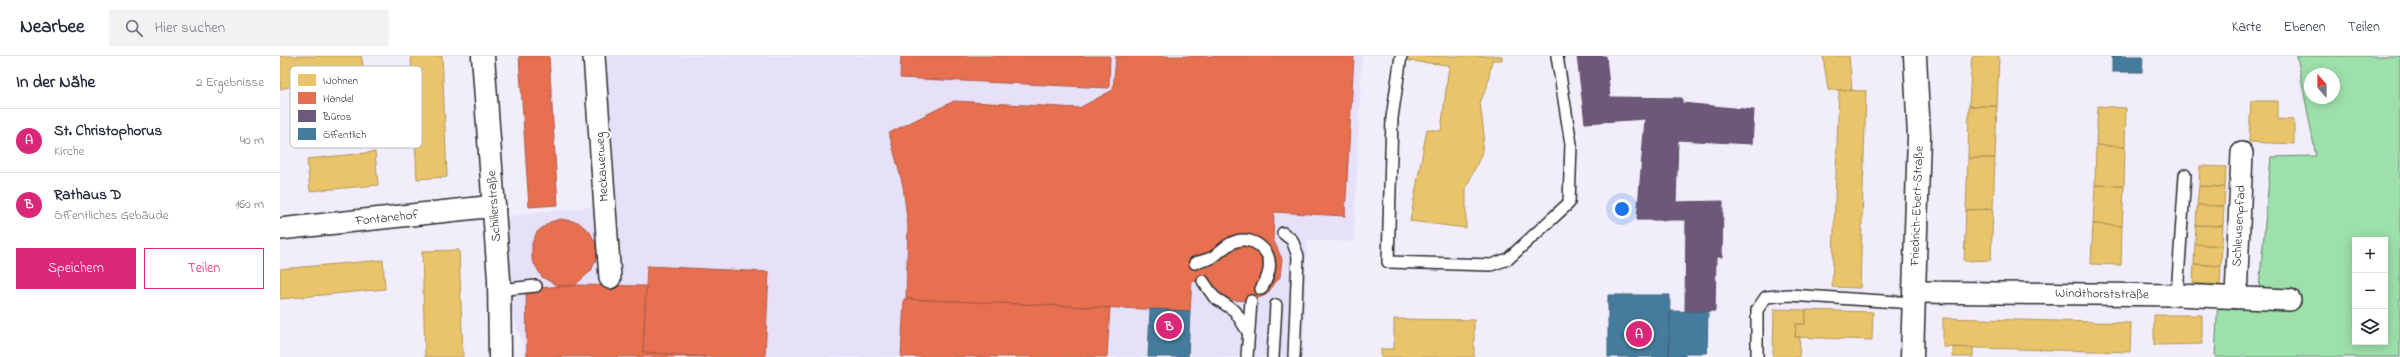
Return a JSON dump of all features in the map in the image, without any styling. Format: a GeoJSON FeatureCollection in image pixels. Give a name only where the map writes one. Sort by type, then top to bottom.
{"type":"FeatureCollection","features":[{"type":"Feature","properties":{"kind":"street","name":"Schillerstraße"},"geometry":{"type":"LineString","coordinates":[[483,56],[495,206],[499,290],[500,357]]}},
{"type":"Feature","properties":{"kind":"street","name":"Meckauerweg"},"geometry":{"type":"LineString","coordinates":[[594,56],[610,278]]}},
{"type":"Feature","properties":{"kind":"street","name":"Friedrich-Ebert-Straße"},"geometry":{"type":"LineString","coordinates":[[1911,357],[1915,298],[1919,136],[1915,56]]}},
{"type":"Feature","properties":{"kind":"street","name":"Schleusenpfad"},"geometry":{"type":"LineString","coordinates":[[2236,298],[2242,153]]}},
{"type":"Feature","properties":{"kind":"street","name":"Fontanehof"},"geometry":{"type":"LineString","coordinates":[[280,229],[495,206]]}},
{"type":"Feature","properties":{"kind":"street","name":"Windthorststraße"},"geometry":{"type":"LineString","coordinates":[[1915,298],[2177,295],[2290,300]]}},
{"type":"Feature","properties":{"kind":"lane"},"geometry":{"type":"LineString","coordinates":[[1401,56],[1392,118],[1388,262],[1491,265],[1508,259],[1568,203],[1571,144],[1557,56]]}},
{"type":"Feature","properties":{"kind":"lane"},"geometry":{"type":"LineString","coordinates":[[2177,295],[2185,175]]}},
{"type":"Feature","properties":{"kind":"lane"},"geometry":{"type":"LineString","coordinates":[[1283,233],[1292,240],[1298,256],[1294,357]]}},
{"type":"Feature","properties":{"kind":"lane"},"geometry":{"type":"LineString","coordinates":[[1195,263],[1213,257],[1231,242],[1242,240],[1254,242],[1262,247],[1268,256],[1270,266],[1268,278],[1261,288]]}},
{"type":"Feature","properties":{"kind":"lane"},"geometry":{"type":"LineString","coordinates":[[1203,282],[1214,297],[1235,311],[1248,332]]}},
{"type":"Feature","properties":{"kind":"lane"},"geometry":{"type":"LineString","coordinates":[[499,290],[536,286]]}},
{"type":"Feature","properties":{"kind":"lane"},"geometry":{"type":"LineString","coordinates":[[1757,357],[1757,310],[1766,297],[1788,295],[1915,298]]}},
{"type":"Feature","properties":{"kind":"lane"},"geometry":{"type":"LineString","coordinates":[[1247,357],[1248,332],[1252,301]]}},
{"type":"Feature","properties":{"kind":"lane"},"geometry":{"type":"LineString","coordinates":[[1273,357],[1276,305]]}},
{"type":"Feature","properties":{"kind":"shaded area"},"geometry":{"type":"Polygon","coordinates":[[[596,56],[1362,56],[1354,242],[1307,240],[1303,357],[524,357],[524,345],[499,278],[497,217],[604,205],[596,56]]]}},
{"type":"Feature","properties":{"kind":"green space"},"geometry":{"type":"Polygon","coordinates":[[[2297,56],[2400,56],[2400,357],[2215,357],[2218,299],[2258,300],[2271,157],[2316,156],[2306,104],[2340,104],[2340,68],[2304,68],[2304,93],[2297,56]]]}},
{"type":"Feature","properties":{"kind":"building: Wohnen"},"geometry":{"type":"Polygon","coordinates":[[[280,56],[361,56],[363,66],[290,66],[290,87],[280,89],[280,56]]]}},
{"type":"Feature","properties":{"kind":"building: Wohnen"},"geometry":{"type":"Polygon","coordinates":[[[411,56],[442,56],[447,177],[417,179],[415,148],[422,148],[422,66],[411,66],[411,56]]]}},
{"type":"Feature","properties":{"kind":"building: Wohnen"},"geometry":{"type":"Polygon","coordinates":[[[1409,56],[1502,56],[1502,60],[1492,60],[1487,87],[1480,102],[1484,135],[1481,155],[1466,188],[1466,228],[1410,221],[1427,129],[1441,131],[1449,65],[1409,61],[1409,56]]]}},
{"type":"Feature","properties":{"kind":"building: Wohnen"},"geometry":{"type":"Polygon","coordinates":[[[1823,56],[1849,56],[1852,90],[1828,90],[1823,56]]]}},
{"type":"Feature","properties":{"kind":"building: Wohnen"},"geometry":{"type":"Polygon","coordinates":[[[1972,56],[1999,56],[1997,106],[1969,106],[1972,56]]]}},
{"type":"Feature","properties":{"kind":"building: Wohnen"},"geometry":{"type":"Polygon","coordinates":[[[1839,90],[1866,91],[1860,288],[1832,287],[1839,90]]]}},
{"type":"Feature","properties":{"kind":"building: Wohnen"},"geometry":{"type":"Polygon","coordinates":[[[2251,101],[2278,101],[2278,119],[2294,120],[2294,144],[2249,142],[2251,101]]]}},
{"type":"Feature","properties":{"kind":"building: Wohnen"},"geometry":{"type":"Polygon","coordinates":[[[1969,106],[1997,106],[1995,158],[1968,158],[1969,106]]]}},
{"type":"Feature","properties":{"kind":"building: Wohnen"},"geometry":{"type":"Polygon","coordinates":[[[2098,106],[2126,108],[2125,147],[2096,145],[2098,106]]]}},
{"type":"Feature","properties":{"kind":"building: Wohnen"},"geometry":{"type":"Polygon","coordinates":[[[2096,145],[2125,147],[2124,186],[2095,185],[2096,145]]]}},
{"type":"Feature","properties":{"kind":"building: Wohnen"},"geometry":{"type":"Polygon","coordinates":[[[375,152],[378,185],[310,191],[307,159],[375,152]]]}},
{"type":"Feature","properties":{"kind":"building: Wohnen"},"geometry":{"type":"Polygon","coordinates":[[[1968,158],[1995,158],[1993,209],[1966,210],[1968,158]]]}},
{"type":"Feature","properties":{"kind":"building: Wohnen"},"geometry":{"type":"Polygon","coordinates":[[[2200,166],[2226,167],[2225,187],[2199,186],[2200,166]]]}},
{"type":"Feature","properties":{"kind":"building: Wohnen"},"geometry":{"type":"Polygon","coordinates":[[[2095,185],[2124,186],[2122,226],[2093,224],[2095,185]]]}},
{"type":"Feature","properties":{"kind":"building: Wohnen"},"geometry":{"type":"Polygon","coordinates":[[[2199,186],[2225,187],[2224,206],[2197,205],[2199,186]]]}},
{"type":"Feature","properties":{"kind":"building: Wohnen"},"geometry":{"type":"Polygon","coordinates":[[[2197,205],[2224,206],[2223,226],[2196,225],[2197,205]]]}},
{"type":"Feature","properties":{"kind":"building: Wohnen"},"geometry":{"type":"Polygon","coordinates":[[[1993,209],[1991,260],[1964,261],[1966,210],[1993,209]]]}},
{"type":"Feature","properties":{"kind":"building: Wohnen"},"geometry":{"type":"Polygon","coordinates":[[[2093,224],[2122,226],[2121,265],[2091,264],[2093,224]]]}},
{"type":"Feature","properties":{"kind":"building: Wohnen"},"geometry":{"type":"Polygon","coordinates":[[[2196,225],[2223,226],[2222,246],[2195,244],[2196,225]]]}},
{"type":"Feature","properties":{"kind":"building: Wohnen"},"geometry":{"type":"Polygon","coordinates":[[[2195,244],[2222,246],[2221,266],[2194,264],[2195,244]]]}},
{"type":"Feature","properties":{"kind":"building: Wohnen"},"geometry":{"type":"Polygon","coordinates":[[[459,250],[463,357],[425,357],[422,251],[459,250]]]}},
{"type":"Feature","properties":{"kind":"building: Wohnen"},"geometry":{"type":"Polygon","coordinates":[[[383,260],[385,289],[280,299],[280,269],[383,260]]]}},
{"type":"Feature","properties":{"kind":"building: Wohnen"},"geometry":{"type":"Polygon","coordinates":[[[2194,264],[2221,266],[2220,285],[2193,283],[2194,264]]]}},
{"type":"Feature","properties":{"kind":"building: Wohnen"},"geometry":{"type":"Polygon","coordinates":[[[560,287],[562,357],[530,357],[530,289],[560,287]]]}},
{"type":"Feature","properties":{"kind":"building: Wohnen"},"geometry":{"type":"Polygon","coordinates":[[[1774,309],[1806,310],[1805,324],[1796,324],[1795,337],[1800,337],[1799,357],[1773,357],[1774,309]]]}},
{"type":"Feature","properties":{"kind":"building: Wohnen"},"geometry":{"type":"Polygon","coordinates":[[[1806,310],[1873,312],[1872,340],[1795,337],[1796,324],[1805,324],[1806,310]]]}},
{"type":"Feature","properties":{"kind":"building: Wohnen"},"geometry":{"type":"Polygon","coordinates":[[[2154,315],[2202,315],[2202,344],[2154,345],[2154,315]]]}},
{"type":"Feature","properties":{"kind":"building: Wohnen"},"geometry":{"type":"Polygon","coordinates":[[[1943,318],[2131,323],[2130,352],[1943,347],[1943,318]]]}},
{"type":"Feature","properties":{"kind":"building: Wohnen"},"geometry":{"type":"Polygon","coordinates":[[[1394,319],[1474,320],[1474,357],[1381,357],[1381,349],[1394,349],[1394,319]]]}},
{"type":"Feature","properties":{"kind":"building: Wohnen"},"geometry":{"type":"Polygon","coordinates":[[[1953,347],[1973,348],[1973,357],[1953,357],[1953,347]]]}},
{"type":"Feature","properties":{"kind":"building: Handel"},"geometry":{"type":"Polygon","coordinates":[[[519,56],[549,56],[558,205],[529,207],[519,56]]]}},
{"type":"Feature","properties":{"kind":"building: Handel"},"geometry":{"type":"Polygon","coordinates":[[[901,56],[1110,56],[1109,88],[900,78],[901,56]]]}},
{"type":"Feature","properties":{"kind":"building: Handel"},"geometry":{"type":"Polygon","coordinates":[[[1116,56],[1354,56],[1345,216],[1274,212],[1273,239],[1282,259],[1280,277],[1266,295],[1250,301],[1233,300],[1224,296],[1211,282],[1192,281],[1190,311],[906,299],[908,227],[903,186],[889,133],[954,101],[1079,108],[1113,90],[1116,56]]]}},
{"type":"Feature","properties":{"kind":"building: Handel"},"geometry":{"type":"Polygon","coordinates":[[[560,219],[578,222],[590,232],[596,244],[597,257],[591,271],[575,285],[567,287],[556,285],[542,277],[532,260],[532,243],[537,232],[550,222],[560,219]]]}},
{"type":"Feature","properties":{"kind":"building: Handel"},"geometry":{"type":"Polygon","coordinates":[[[647,266],[769,272],[765,357],[706,357],[643,352],[647,266]]]}},
{"type":"Feature","properties":{"kind":"building: Handel"},"geometry":{"type":"Polygon","coordinates":[[[575,285],[646,286],[643,352],[706,357],[527,357],[526,289],[575,285]]]}},
{"type":"Feature","properties":{"kind":"building: Handel"},"geometry":{"type":"Polygon","coordinates":[[[904,299],[1110,308],[1107,357],[901,357],[904,299]]]}},
{"type":"Feature","properties":{"kind":"building: Büros"},"geometry":{"type":"Polygon","coordinates":[[[1577,56],[1606,56],[1610,97],[1682,98],[1682,103],[1754,110],[1752,144],[1678,140],[1676,202],[1723,201],[1722,257],[1716,257],[1715,311],[1685,312],[1686,220],[1637,220],[1645,119],[1585,123],[1577,56]]]}},
{"type":"Feature","properties":{"kind":"building: Öffentlich"},"geometry":{"type":"Polygon","coordinates":[[[2112,56],[2143,56],[2142,72],[2112,72],[2112,56]]]}},
{"type":"Feature","properties":{"kind":"building: Öffentlich"},"geometry":{"type":"Polygon","coordinates":[[[1608,295],[1670,295],[1669,357],[1608,357],[1608,295]]]}},
{"type":"Feature","properties":{"kind":"building: Öffentlich"},"geometry":{"type":"Polygon","coordinates":[[[1150,309],[1190,311],[1188,357],[1148,357],[1150,309]]]}},
{"type":"Feature","properties":{"kind":"building: Öffentlich"},"geometry":{"type":"Polygon","coordinates":[[[1670,311],[1708,312],[1707,353],[1685,353],[1685,357],[1669,357],[1670,311]]]}},
{"type":"Feature","properties":{"kind":"place","name":"Rathaus D"},"geometry":{"type":"Point","coordinates":[1169,326]}},
{"type":"Feature","properties":{"kind":"place","name":"St. Christophorus"},"geometry":{"type":"Point","coordinates":[1639,334]}}]}
